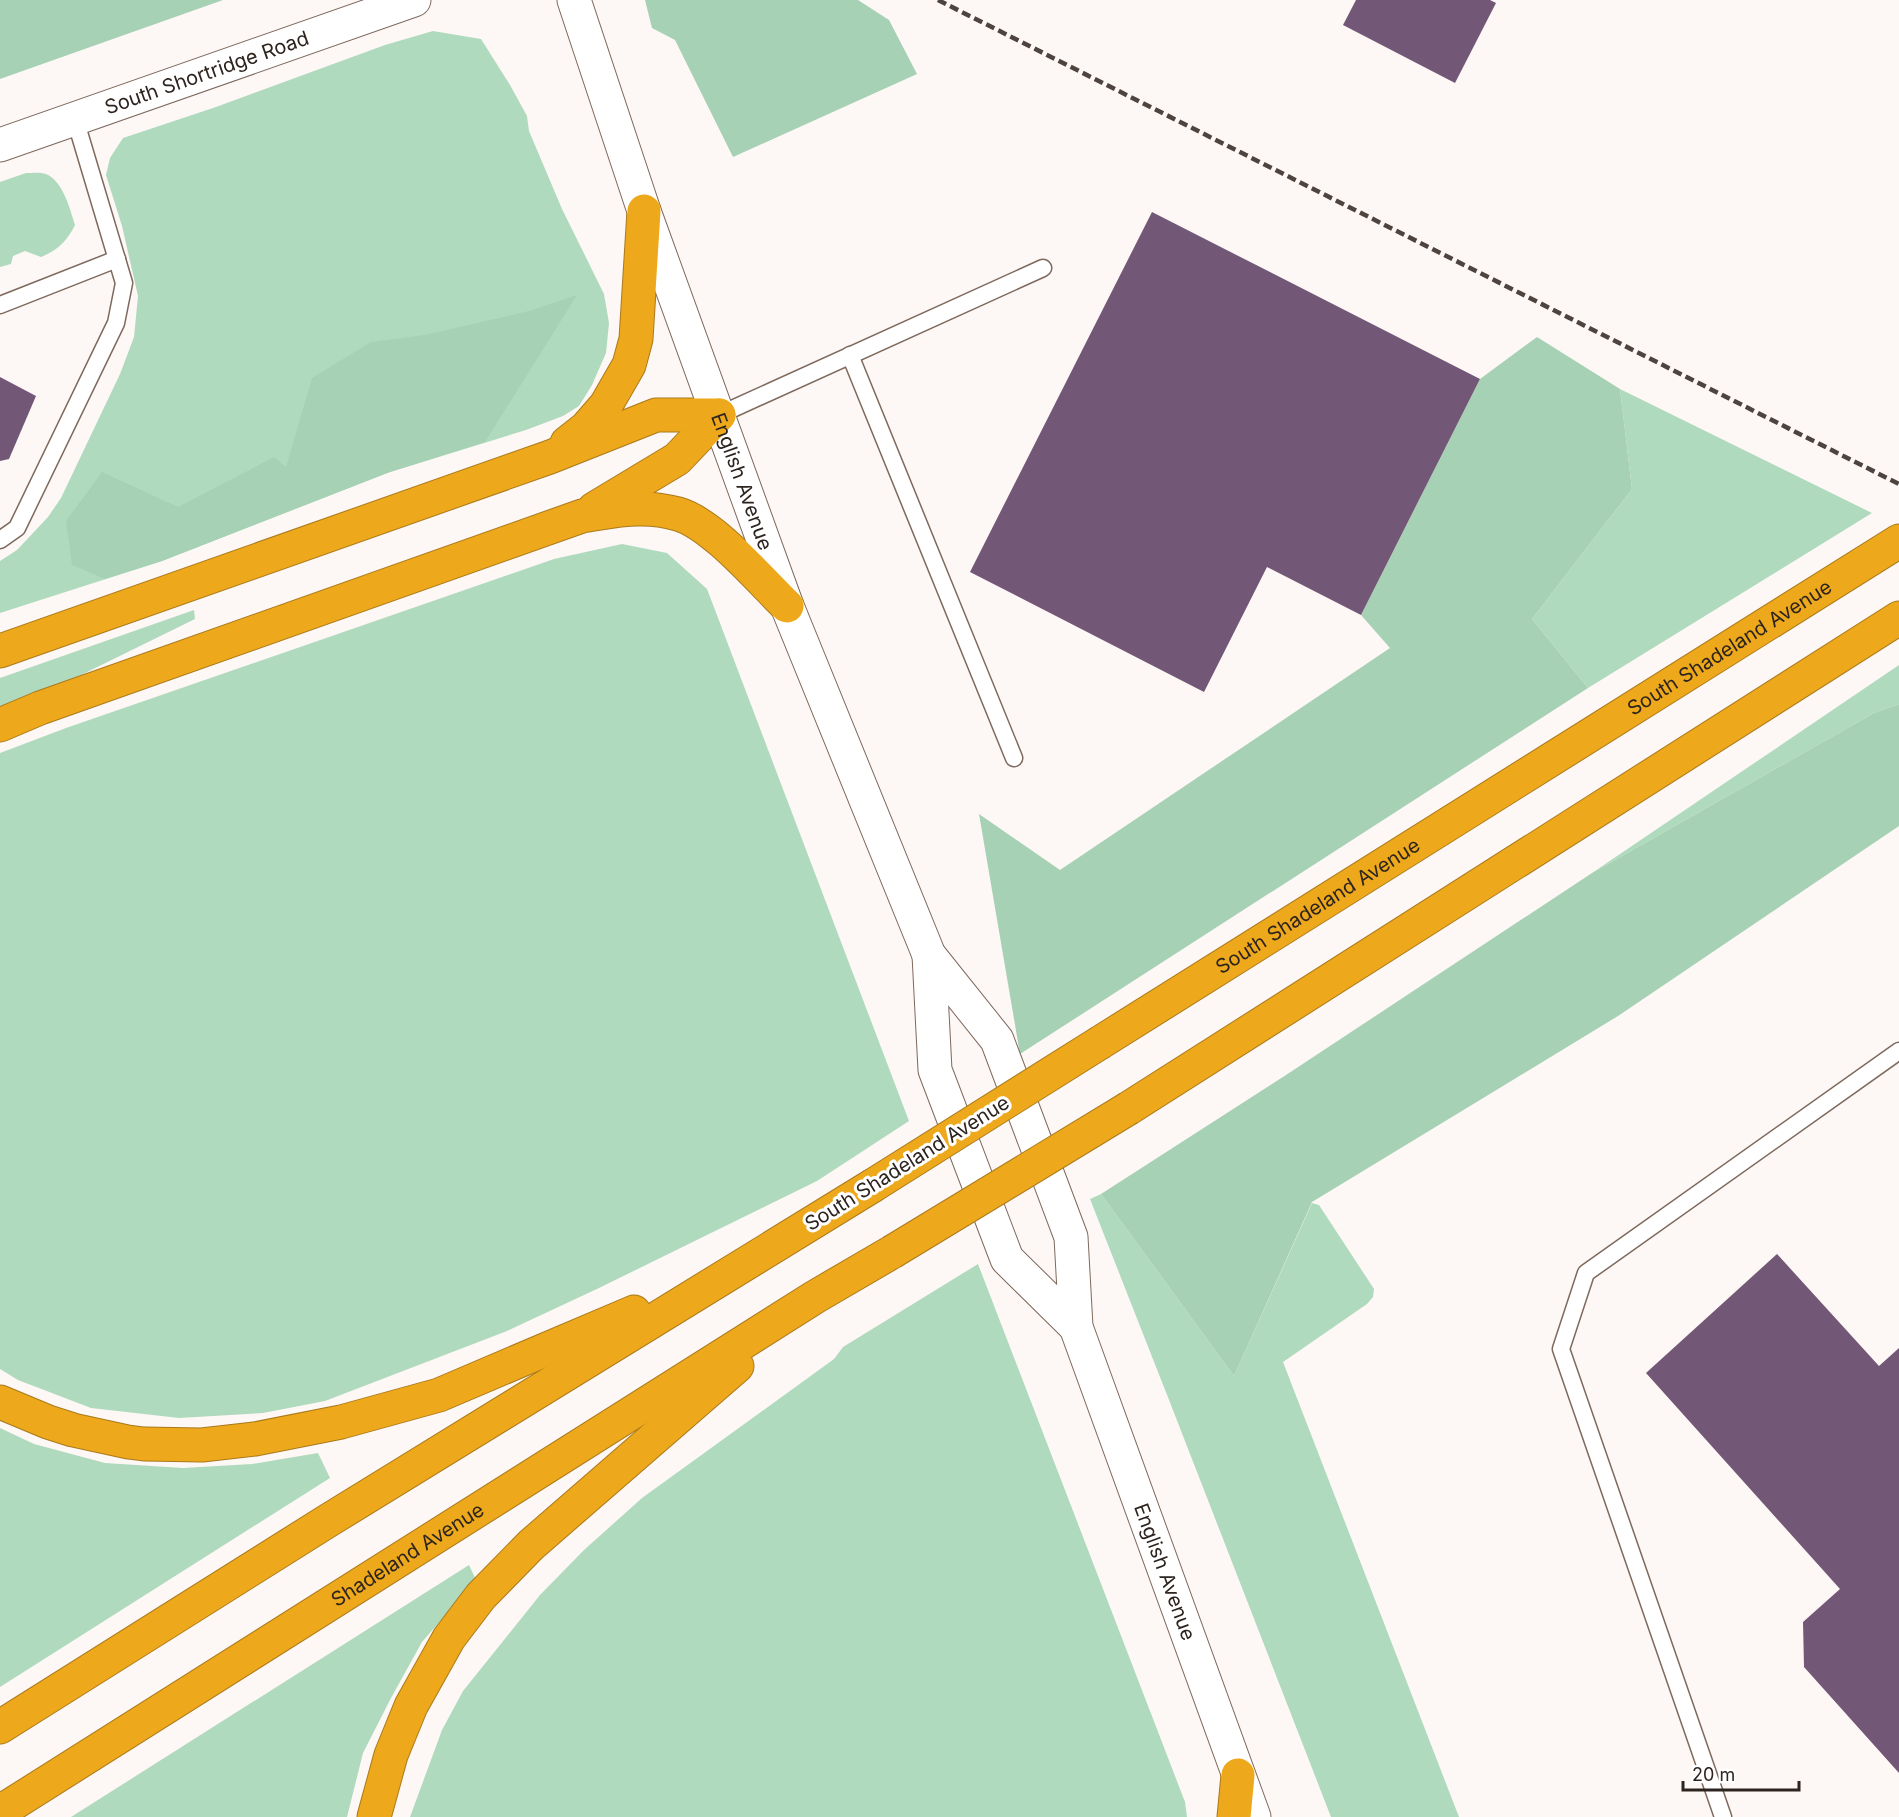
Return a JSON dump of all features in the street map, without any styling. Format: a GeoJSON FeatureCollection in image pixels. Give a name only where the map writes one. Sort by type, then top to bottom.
{"type":"FeatureCollection","features":[{"type":"Feature","properties":{"kind":"highway"},"geometry":{"type":"LineString","coordinates":[[550,457],[586,428],[606,405],[629,365],[636,339],[644,211]]}},
{"type":"Feature","properties":{"kind":"highway"},"geometry":{"type":"LineString","coordinates":[[0,651],[550,457],[656,415],[719,415]]}},
{"type":"Feature","properties":{"kind":"highway"},"geometry":{"type":"LineString","coordinates":[[0,725],[40,708],[582,516],[677,459],[719,415]]}},
{"type":"Feature","properties":{"kind":"highway"},"geometry":{"type":"LineString","coordinates":[[582,516],[632,509],[679,514],[709,531],[787,606]]}},
{"type":"Feature","properties":{"kind":"highway","name":"South Shadeland Avenue"},"geometry":{"type":"LineString","coordinates":[[738,1267],[872,1186],[1899,541]]}},
{"type":"Feature","properties":{"kind":"highway"},"geometry":{"type":"LineString","coordinates":[[374,1817],[391,1755],[411,1706],[449,1638],[481,1596],[531,1545],[815,1297],[1129,1108],[1899,618]]}},
{"type":"Feature","properties":{"kind":"highway"},"geometry":{"type":"LineString","coordinates":[[0,1402],[82,1433],[144,1444],[202,1445],[284,1434],[341,1422],[439,1395],[738,1267]]}},
{"type":"Feature","properties":{"kind":"highway"},"geometry":{"type":"LineString","coordinates":[[0,1726],[738,1267]]}},
{"type":"Feature","properties":{"kind":"highway","name":"Shadeland Avenue"},"geometry":{"type":"LineString","coordinates":[[0,1812],[815,1297]]}},
{"type":"Feature","properties":{"kind":"highway"},"geometry":{"type":"LineString","coordinates":[[1234,1817],[1238,1775]]}},
{"type":"Feature","properties":{"kind":"street","name":"South Shortridge Road"},"geometry":{"type":"LineString","coordinates":[[0,145],[414,0]]}},
{"type":"Feature","properties":{"kind":"street","name":"English Avenue"},"geometry":{"type":"LineString","coordinates":[[574,0],[644,211],[787,606],[929,955],[997,1040],[1071,1237],[1076,1327],[1254,1817]]}},
{"type":"Feature","properties":{"kind":"street","name":"English Avenue"},"geometry":{"type":"LineString","coordinates":[[929,955],[935,1070],[1007,1259],[1076,1327]]}},
{"type":"Feature","properties":{"kind":"lane"},"geometry":{"type":"LineString","coordinates":[[0,540],[17,528],[116,323],[124,283],[75,119]]}},
{"type":"Feature","properties":{"kind":"lane"},"geometry":{"type":"LineString","coordinates":[[0,305],[117,259]]}},
{"type":"Feature","properties":{"kind":"lane"},"geometry":{"type":"LineString","coordinates":[[719,415],[1043,268]]}},
{"type":"Feature","properties":{"kind":"lane"},"geometry":{"type":"LineString","coordinates":[[850,355],[1014,758]]}},
{"type":"Feature","properties":{"kind":"lane"},"geometry":{"type":"LineString","coordinates":[[1723,1817],[1561,1349],[1586,1273],[1899,1051]]}},
{"type":"Feature","properties":{"kind":"green space"},"geometry":{"type":"Polygon","coordinates":[[[0,0],[223,0],[0,79],[0,0]]]}},
{"type":"Feature","properties":{"kind":"green space"},"geometry":{"type":"Polygon","coordinates":[[[645,0],[858,0],[889,20],[917,74],[733,157],[675,40],[652,28],[645,0]]]}},
{"type":"Feature","properties":{"kind":"green space"},"geometry":{"type":"Polygon","coordinates":[[[433,31],[481,39],[527,116],[529,131],[562,209],[604,294],[609,323],[606,353],[592,385],[579,406],[563,416],[526,430],[387,473],[162,561],[0,613],[0,561],[17,550],[48,517],[61,498],[120,374],[134,337],[138,296],[122,226],[106,175],[110,158],[123,138],[216,107],[385,45],[433,31]]]}},
{"type":"Feature","properties":{"kind":"green space"},"geometry":{"type":"Polygon","coordinates":[[[26,173],[46,174],[57,183],[65,196],[75,225],[69,236],[52,251],[41,257],[25,251],[13,256],[11,264],[0,267],[0,182],[26,173]]]}},
{"type":"Feature","properties":{"kind":"green space"},"geometry":{"type":"Polygon","coordinates":[[[577,295],[485,442],[390,472],[162,561],[105,579],[72,565],[66,521],[102,472],[178,507],[274,457],[286,467],[312,378],[371,342],[425,335],[529,311],[577,295]]]}},
{"type":"Feature","properties":{"kind":"green space"},"geometry":{"type":"Polygon","coordinates":[[[1537,337],[1620,389],[1632,489],[1532,619],[1588,688],[1020,1054],[979,814],[1060,870],[1390,648],[1361,615],[1480,379],[1537,337]]]}},
{"type":"Feature","properties":{"kind":"green space"},"geometry":{"type":"Polygon","coordinates":[[[1620,389],[1872,513],[1588,688],[1532,619],[1632,489],[1620,389]]]}},
{"type":"Feature","properties":{"kind":"green space"},"geometry":{"type":"Polygon","coordinates":[[[622,544],[667,553],[707,589],[909,1121],[817,1181],[599,1288],[507,1331],[325,1401],[263,1413],[179,1418],[91,1408],[18,1380],[0,1369],[0,753],[554,559],[622,544]]]}},
{"type":"Feature","properties":{"kind":"green space"},"geometry":{"type":"Polygon","coordinates":[[[194,610],[195,619],[79,676],[0,708],[0,678],[194,610]]]}},
{"type":"Feature","properties":{"kind":"green space"},"geometry":{"type":"Polygon","coordinates":[[[1899,665],[1899,704],[1874,713],[1592,873],[1899,665]]]}},
{"type":"Feature","properties":{"kind":"green space"},"geometry":{"type":"Polygon","coordinates":[[[1899,704],[1899,826],[1618,1016],[1312,1202],[1234,1376],[1101,1194],[1592,873],[1874,713],[1899,704]]]}},
{"type":"Feature","properties":{"kind":"green space"},"geometry":{"type":"Polygon","coordinates":[[[1101,1194],[1234,1376],[1312,1203],[1319,1205],[1374,1289],[1373,1297],[1367,1304],[1283,1362],[1459,1817],[1331,1817],[1090,1199],[1101,1194]]]}},
{"type":"Feature","properties":{"kind":"green space"},"geometry":{"type":"Polygon","coordinates":[[[978,1264],[1185,1802],[1187,1817],[410,1817],[442,1730],[463,1691],[540,1595],[584,1550],[642,1498],[834,1359],[843,1347],[978,1264]]]}},
{"type":"Feature","properties":{"kind":"green space"},"geometry":{"type":"Polygon","coordinates":[[[0,1428],[34,1444],[105,1463],[183,1468],[252,1464],[318,1453],[330,1478],[0,1687],[0,1428]]]}},
{"type":"Feature","properties":{"kind":"green space"},"geometry":{"type":"Polygon","coordinates":[[[469,1565],[476,1580],[422,1642],[363,1753],[347,1817],[71,1817],[469,1565]]]}},
{"type":"Feature","properties":{"kind":"building"},"geometry":{"type":"Polygon","coordinates":[[[1356,0],[1490,0],[1496,3],[1455,83],[1343,25],[1356,0]]]}},
{"type":"Feature","properties":{"kind":"building"},"geometry":{"type":"Polygon","coordinates":[[[1152,212],[1480,379],[1361,615],[1267,567],[1204,692],[970,572],[1152,212]]]}},
{"type":"Feature","properties":{"kind":"building"},"geometry":{"type":"Polygon","coordinates":[[[0,377],[36,396],[9,459],[0,461],[0,377]]]}},
{"type":"Feature","properties":{"kind":"building"},"geometry":{"type":"Polygon","coordinates":[[[1777,1254],[1879,1366],[1899,1348],[1899,1773],[1804,1667],[1803,1622],[1840,1589],[1646,1373],[1777,1254]]]}},
{"type":"Feature","properties":{"kind":"railway"},"geometry":{"type":"LineString","coordinates":[[938,0],[1899,484]]}}]}
